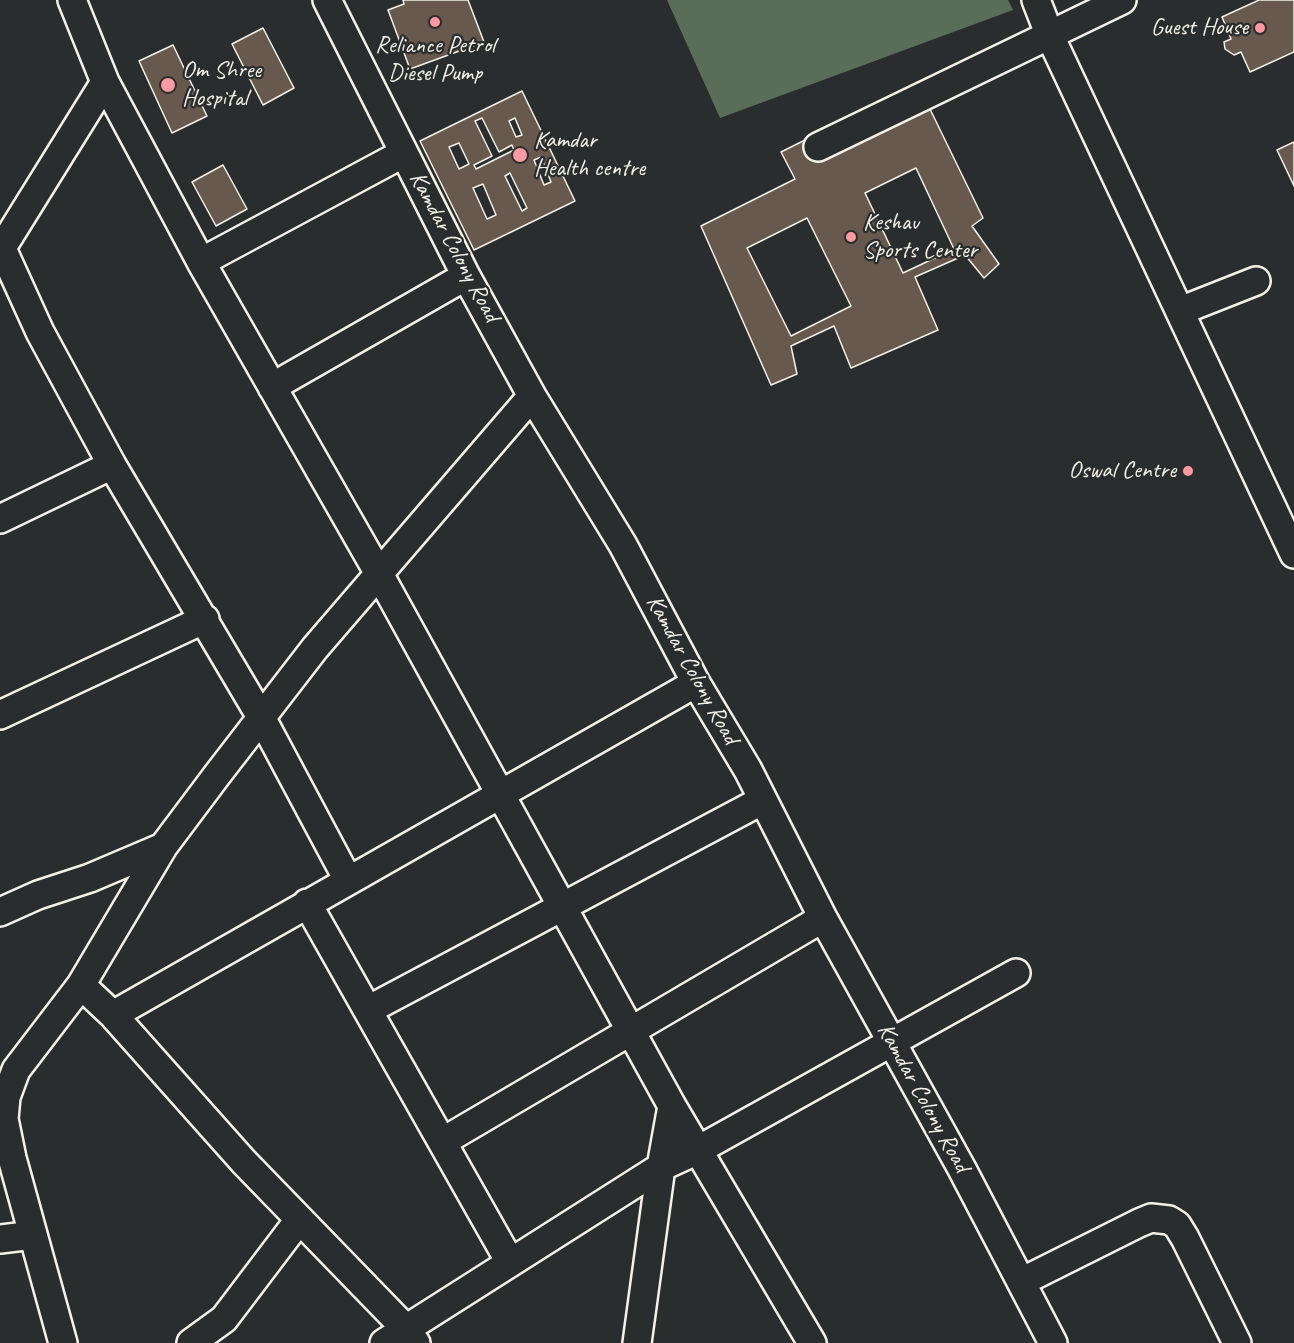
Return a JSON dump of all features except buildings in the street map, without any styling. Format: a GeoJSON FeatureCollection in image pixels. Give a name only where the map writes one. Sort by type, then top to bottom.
{"type":"FeatureCollection","features":[{"type":"Feature","properties":{"kind":"street"},"geometry":{"type":"LineString","coordinates":[[72,0],[105,82],[201,262],[378,572],[672,1107],[812,1343]]}},
{"type":"Feature","properties":{"kind":"street","name":"Kamdar Colony Road"},"geometry":{"type":"LineString","coordinates":[[327,0],[466,276],[532,396],[629,554],[696,683],[748,770],[823,918],[963,1169],[1053,1343]]}},
{"type":"Feature","properties":{"kind":"street"},"geometry":{"type":"LineString","coordinates":[[1036,0],[1050,36],[1294,554]]}},
{"type":"Feature","properties":{"kind":"street"},"geometry":{"type":"LineString","coordinates":[[818,147],[1122,0]]}},
{"type":"Feature","properties":{"kind":"street"},"geometry":{"type":"LineString","coordinates":[[105,82],[1,248],[40,332],[112,465],[261,717],[348,880]]}},
{"type":"Feature","properties":{"kind":"street"},"geometry":{"type":"LineString","coordinates":[[201,262],[404,153]]}},
{"type":"Feature","properties":{"kind":"street"},"geometry":{"type":"LineString","coordinates":[[272,387],[466,276]]}},
{"type":"Feature","properties":{"kind":"street"},"geometry":{"type":"LineString","coordinates":[[1180,311],[1256,281]]}},
{"type":"Feature","properties":{"kind":"street"},"geometry":{"type":"LineString","coordinates":[[63,1343],[2,1120],[6,1097],[16,1070],[81,985],[163,847],[261,717],[378,572],[532,396]]}},
{"type":"Feature","properties":{"kind":"street"},"geometry":{"type":"LineString","coordinates":[[0,519],[112,465]]}},
{"type":"Feature","properties":{"kind":"street"},"geometry":{"type":"LineString","coordinates":[[0,715],[205,619]]}},
{"type":"Feature","properties":{"kind":"street"},"geometry":{"type":"LineString","coordinates":[[113,1015],[696,683]]}},
{"type":"Feature","properties":{"kind":"street"},"geometry":{"type":"LineString","coordinates":[[368,1010],[763,800]]}},
{"type":"Feature","properties":{"kind":"street"},"geometry":{"type":"LineString","coordinates":[[0,912],[163,847]]}},
{"type":"Feature","properties":{"kind":"street"},"geometry":{"type":"LineString","coordinates":[[307,903],[510,1262]]}},
{"type":"Feature","properties":{"kind":"street"},"geometry":{"type":"LineString","coordinates":[[442,1142],[823,918]]}},
{"type":"Feature","properties":{"kind":"street"},"geometry":{"type":"LineString","coordinates":[[81,985],[113,1015],[243,1162],[299,1220],[402,1338],[510,1262],[661,1167],[698,1150],[1016,973]]}},
{"type":"Feature","properties":{"kind":"street"},"geometry":{"type":"LineString","coordinates":[[643,1342],[661,1167],[672,1107]]}},
{"type":"Feature","properties":{"kind":"street"},"geometry":{"type":"LineString","coordinates":[[1021,1282],[1139,1223],[1151,1218],[1169,1220],[1177,1225],[1185,1238],[1237,1343]]}},
{"type":"Feature","properties":{"kind":"street"},"geometry":{"type":"LineString","coordinates":[[191,1343],[227,1331],[299,1220]]}},
{"type":"Feature","properties":{"kind":"street"},"geometry":{"type":"LineString","coordinates":[[0,1239],[33,1235]]}},
{"type":"Feature","properties":{"kind":"green space"},"geometry":{"type":"Polygon","coordinates":[[[667,0],[1008,0],[1013,10],[720,118],[667,0]]]}},
{"type":"Feature","properties":{"kind":"place","name":"Reliance Petrol Diesel Pump"},"geometry":{"type":"Point","coordinates":[435,22]}},
{"type":"Feature","properties":{"kind":"place","name":"Guest House"},"geometry":{"type":"Point","coordinates":[1260,28]}},
{"type":"Feature","properties":{"kind":"place","name":"Om Shree Hospital"},"geometry":{"type":"Point","coordinates":[168,85]}},
{"type":"Feature","properties":{"kind":"place","name":"Kamdar Health centre"},"geometry":{"type":"Point","coordinates":[520,155]}},
{"type":"Feature","properties":{"kind":"place","name":"Keshav Sports Center"},"geometry":{"type":"Point","coordinates":[851,237]}},
{"type":"Feature","properties":{"kind":"place","name":"Oswal Centre"},"geometry":{"type":"Point","coordinates":[1188,471]}}]}
